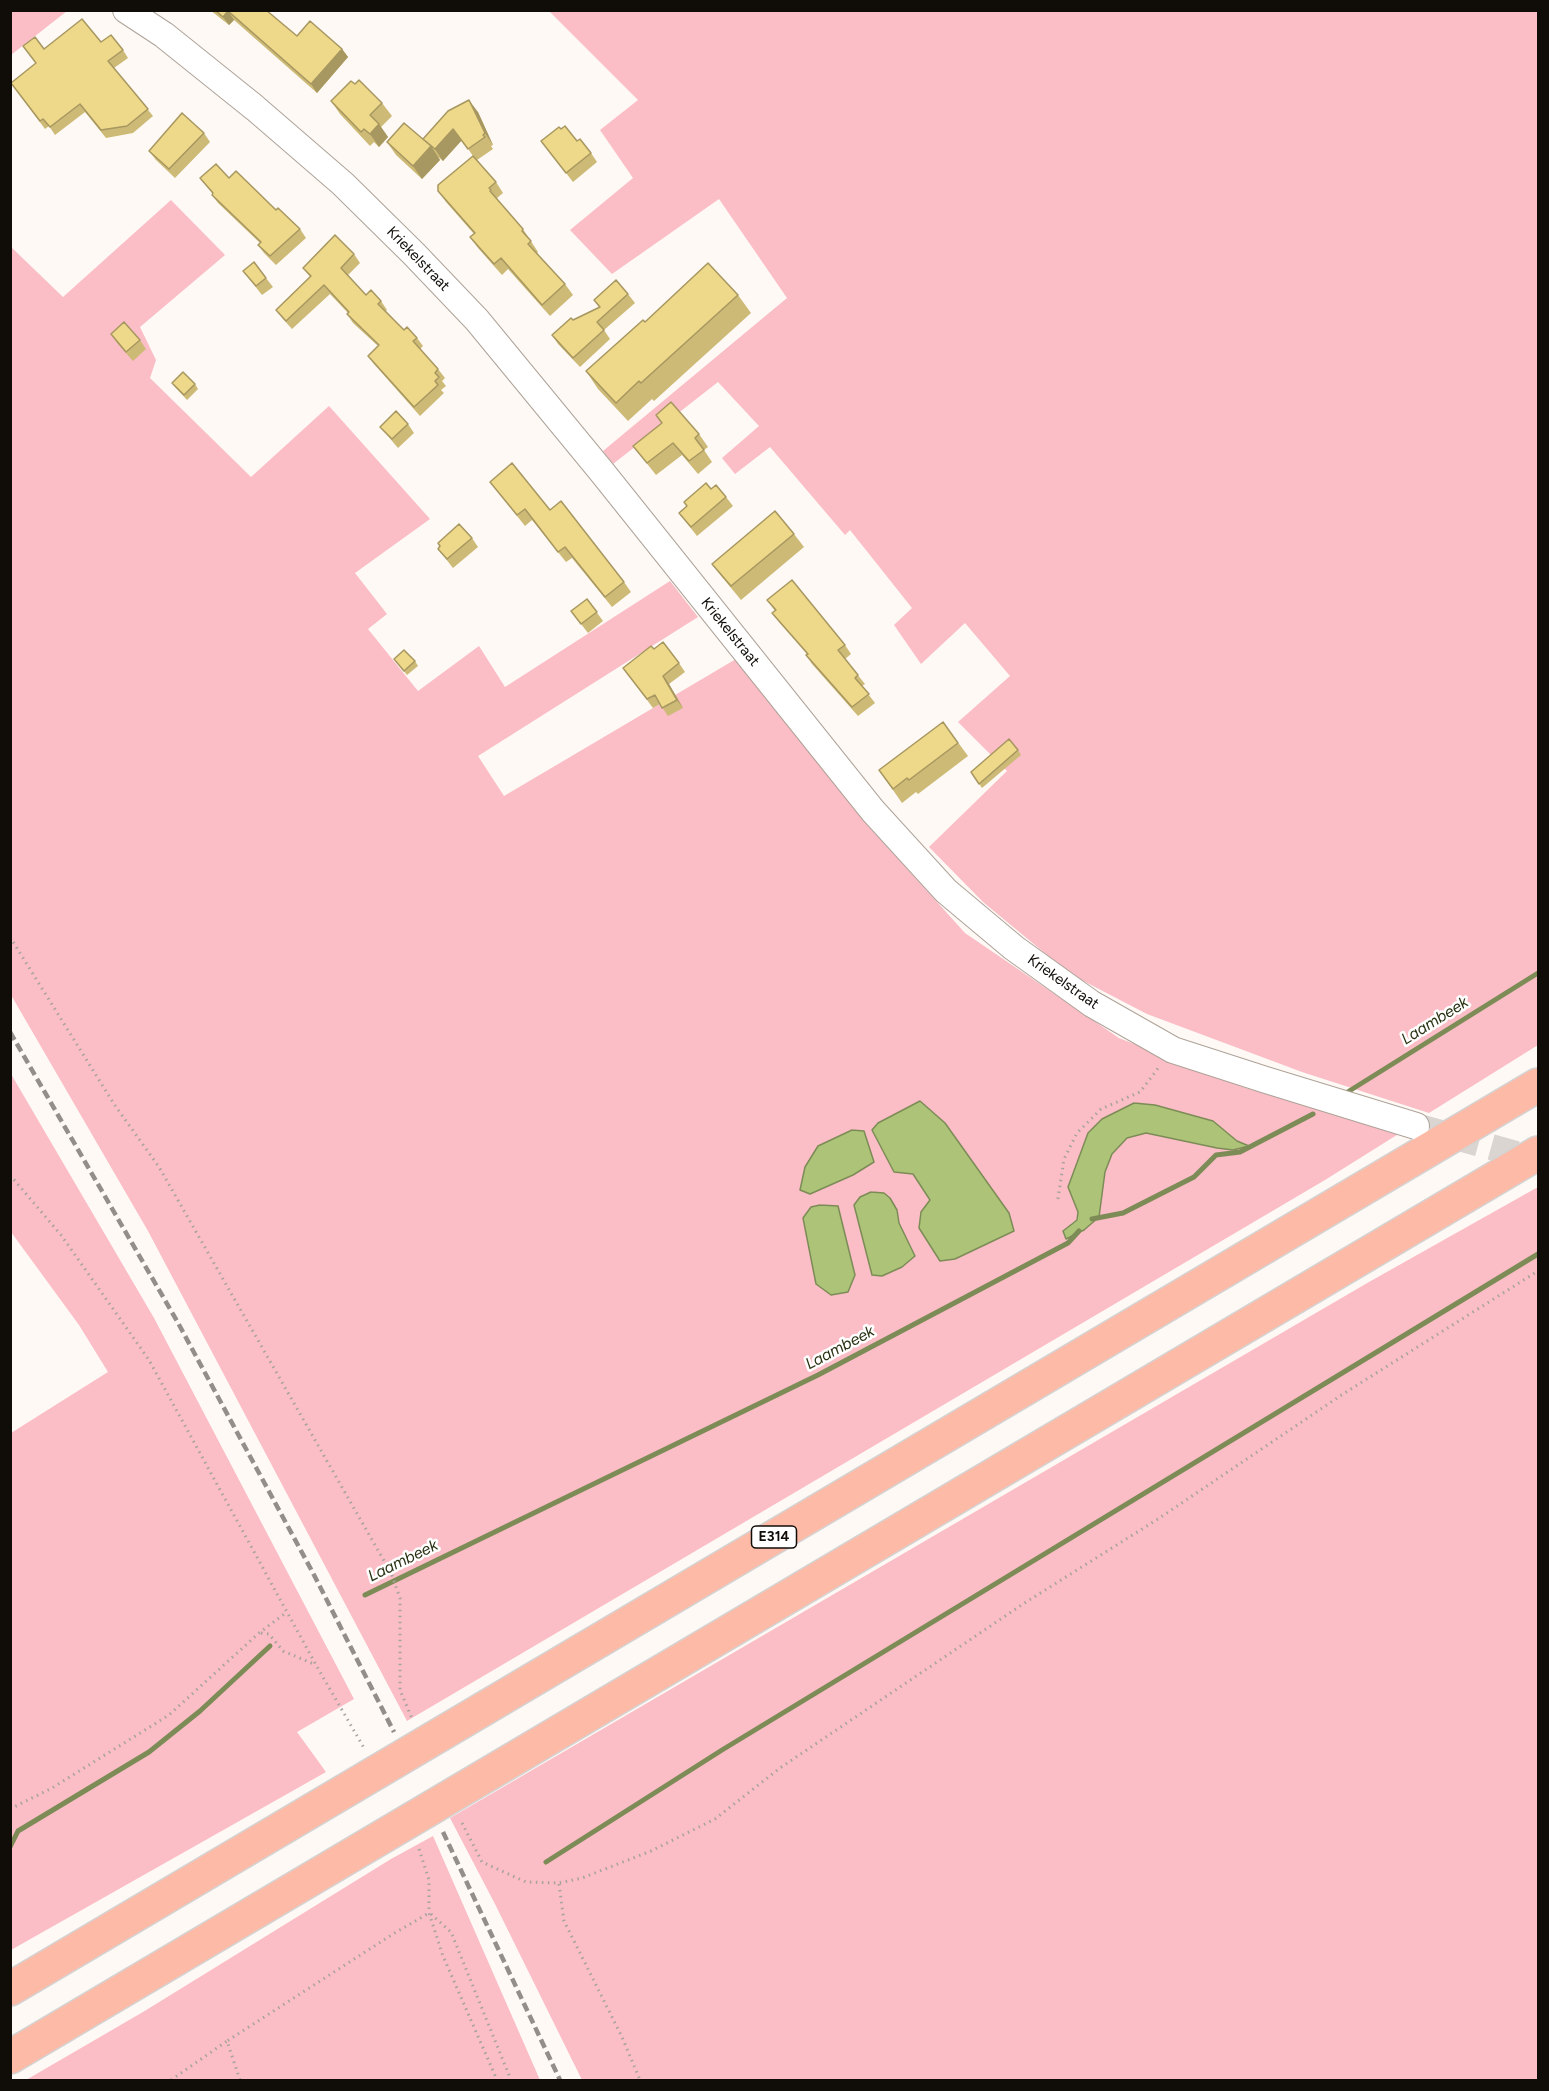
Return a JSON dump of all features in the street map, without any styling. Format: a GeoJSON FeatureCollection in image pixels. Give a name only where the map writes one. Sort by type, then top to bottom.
{"type":"FeatureCollection","features":[{"type":"Feature","properties":{"kind":"highway","name":"E314"},"geometry":{"type":"LineString","coordinates":[[10,1989],[1539,1085]]}},
{"type":"Feature","properties":{"kind":"highway"},"geometry":{"type":"LineString","coordinates":[[10,2057],[1539,1154]]}},
{"type":"Feature","properties":{"kind":"street","name":"Kriekelstraat"},"geometry":{"type":"LineString","coordinates":[[126,10],[164,35],[255,108],[343,184],[477,320],[602,472],[873,811],[946,891],[1014,948],[1092,1004],[1173,1050],[1416,1126]]}},
{"type":"Feature","properties":{"kind":"path"},"geometry":{"type":"LineString","coordinates":[[10,937],[114,1104],[159,1167],[391,1573],[400,1598],[400,1690],[413,1721]]}},
{"type":"Feature","properties":{"kind":"path"},"geometry":{"type":"LineString","coordinates":[[1058,1199],[1064,1159],[1077,1133],[1101,1109],[1140,1092],[1173,1050]]}},
{"type":"Feature","properties":{"kind":"path"},"geometry":{"type":"LineString","coordinates":[[10,1175],[61,1235],[149,1360],[364,1748]]}},
{"type":"Feature","properties":{"kind":"path"},"geometry":{"type":"LineString","coordinates":[[462,1822],[482,1862],[526,1882],[559,1883],[582,1878],[651,1851],[715,1819],[780,1768],[1023,1604],[1158,1519],[1343,1394],[1539,1271]]}},
{"type":"Feature","properties":{"kind":"path"},"geometry":{"type":"LineString","coordinates":[[10,1809],[60,1782],[169,1715],[259,1633],[287,1612]]}},
{"type":"Feature","properties":{"kind":"path"},"geometry":{"type":"LineString","coordinates":[[259,1633],[268,1634],[283,1652],[316,1665]]}},
{"type":"Feature","properties":{"kind":"path"},"geometry":{"type":"LineString","coordinates":[[419,1849],[429,1880],[429,1913],[443,1956],[497,2080]]}},
{"type":"Feature","properties":{"kind":"path"},"geometry":{"type":"LineString","coordinates":[[559,1883],[564,1921],[622,2037],[640,2080]]}},
{"type":"Feature","properties":{"kind":"path"},"geometry":{"type":"LineString","coordinates":[[171,2080],[227,2041],[429,1913]]}},
{"type":"Feature","properties":{"kind":"path"},"geometry":{"type":"LineString","coordinates":[[429,1913],[452,1932],[511,2080]]}},
{"type":"Feature","properties":{"kind":"path"},"geometry":{"type":"LineString","coordinates":[[227,2041],[240,2080]]}},
{"type":"Feature","properties":{"kind":"shaded area"},"geometry":{"type":"Polygon","coordinates":[[[11,10],[67,10],[67,11],[11,55],[11,10]]]}},
{"type":"Feature","properties":{"kind":"shaded area"},"geometry":{"type":"Polygon","coordinates":[[[549,11],[1538,11],[1538,1045],[1429,1113],[1302,1072],[1147,1014],[1070,974],[983,902],[929,847],[1007,771],[958,722],[1010,676],[965,623],[921,664],[894,625],[912,608],[850,530],[845,535],[770,447],[735,474],[722,458],[759,426],[718,382],[613,464],[603,451],[787,298],[719,199],[612,274],[570,230],[633,178],[600,130],[638,100],[549,11]]]}},
{"type":"Feature","properties":{"kind":"shaded area"},"geometry":{"type":"Polygon","coordinates":[[[171,200],[225,255],[140,327],[156,360],[150,378],[251,477],[329,406],[430,519],[355,573],[387,614],[368,629],[418,691],[479,646],[505,687],[670,581],[698,617],[478,756],[504,796],[736,659],[863,820],[965,933],[1119,1038],[1246,1088],[1400,1133],[1325,1180],[407,1721],[148,1231],[11,995],[10,246],[63,297],[171,200]],[[1134,1103],[1102,1119],[1088,1133],[1068,1186],[1078,1211],[1077,1220],[1070,1224],[1099,1217],[1105,1172],[1112,1154],[1127,1138],[1146,1133],[1217,1148],[1233,1150],[1248,1146],[1237,1141],[1213,1121],[1155,1105],[1134,1103]],[[913,1174],[930,1200],[921,1212],[1014,1231],[913,1174]],[[871,1192],[860,1197],[915,1255],[899,1223],[897,1210],[884,1193],[871,1192]],[[838,1206],[811,1207],[804,1218],[855,1275],[838,1206]]]}},
{"type":"Feature","properties":{"kind":"shaded area"},"geometry":{"type":"Polygon","coordinates":[[[11,1074],[154,1318],[354,1699],[297,1732],[326,1772],[11,1950],[11,1433],[108,1372],[79,1325],[11,1232],[11,1074]]]}},
{"type":"Feature","properties":{"kind":"shaded area"},"geometry":{"type":"Polygon","coordinates":[[[920,1101],[945,1123],[1009,1213],[1014,1231],[955,1259],[940,1261],[919,1228],[921,1212],[930,1200],[913,1174],[894,1172],[872,1130],[878,1123],[920,1101]]]}},
{"type":"Feature","properties":{"kind":"shaded area"},"geometry":{"type":"Polygon","coordinates":[[[1134,1103],[1155,1105],[1213,1121],[1237,1141],[1249,1146],[1233,1150],[1217,1148],[1146,1133],[1127,1138],[1112,1154],[1105,1172],[1099,1217],[1084,1230],[1066,1239],[1063,1231],[1077,1220],[1078,1212],[1068,1187],[1088,1133],[1102,1119],[1134,1103]]]}},
{"type":"Feature","properties":{"kind":"shaded area"},"geometry":{"type":"Polygon","coordinates":[[[852,1130],[864,1131],[874,1162],[853,1175],[810,1194],[800,1190],[805,1167],[818,1146],[852,1130]]]}},
{"type":"Feature","properties":{"kind":"shaded area"},"geometry":{"type":"Polygon","coordinates":[[[1538,1187],[1538,2080],[582,2080],[450,1818],[1369,1282],[1538,1187]]]}},
{"type":"Feature","properties":{"kind":"shaded area"},"geometry":{"type":"Polygon","coordinates":[[[871,1192],[884,1193],[890,1198],[915,1256],[902,1267],[882,1276],[872,1275],[854,1205],[860,1197],[871,1192]]]}},
{"type":"Feature","properties":{"kind":"shaded area"},"geometry":{"type":"Polygon","coordinates":[[[838,1206],[855,1275],[848,1292],[831,1295],[816,1284],[803,1218],[811,1207],[838,1206]]]}},
{"type":"Feature","properties":{"kind":"shaded area"},"geometry":{"type":"Polygon","coordinates":[[[433,1836],[540,2080],[26,2080],[143,2012],[391,1859],[433,1836]]]}},
{"type":"Feature","properties":{"kind":"building"},"geometry":{"type":"Polygon","coordinates":[[[215,10],[266,10],[297,36],[310,21],[342,49],[311,84],[228,11],[223,17],[215,10]]]}},
{"type":"Feature","properties":{"kind":"building"},"geometry":{"type":"Polygon","coordinates":[[[82,19],[101,42],[111,35],[123,50],[108,61],[148,109],[127,126],[101,130],[80,104],[50,127],[43,119],[40,121],[11,83],[36,63],[23,46],[35,37],[44,49],[82,19]]]}},
{"type":"Feature","properties":{"kind":"building"},"geometry":{"type":"Polygon","coordinates":[[[359,80],[382,103],[370,115],[379,124],[370,134],[364,129],[361,132],[331,101],[351,81],[355,84],[359,80]]]}},
{"type":"Feature","properties":{"kind":"building"},"geometry":{"type":"Polygon","coordinates":[[[469,100],[485,137],[468,149],[453,129],[435,149],[423,139],[448,111],[469,100]]]}},
{"type":"Feature","properties":{"kind":"building"},"geometry":{"type":"Polygon","coordinates":[[[182,113],[204,133],[169,169],[149,151],[182,113]]]}},
{"type":"Feature","properties":{"kind":"building"},"geometry":{"type":"Polygon","coordinates":[[[404,123],[431,146],[413,166],[387,142],[404,123]]]}},
{"type":"Feature","properties":{"kind":"building"},"geometry":{"type":"Polygon","coordinates":[[[565,126],[591,153],[566,173],[541,141],[559,127],[561,129],[565,126]]]}},
{"type":"Feature","properties":{"kind":"building"},"geometry":{"type":"Polygon","coordinates":[[[473,156],[496,182],[489,188],[490,191],[523,229],[522,231],[531,241],[528,244],[565,284],[542,305],[501,258],[494,264],[470,237],[475,233],[438,191],[438,185],[473,156]]]}},
{"type":"Feature","properties":{"kind":"building"},"geometry":{"type":"Polygon","coordinates":[[[216,164],[229,178],[236,171],[276,210],[278,208],[300,229],[270,256],[258,245],[261,242],[212,195],[213,193],[200,178],[216,164]]]}},
{"type":"Feature","properties":{"kind":"building"},"geometry":{"type":"Polygon","coordinates":[[[335,235],[354,254],[341,268],[366,295],[371,290],[381,301],[378,304],[404,330],[407,327],[417,338],[413,341],[438,369],[435,373],[439,377],[435,381],[438,385],[414,407],[368,356],[379,345],[347,314],[349,312],[324,285],[286,321],[276,310],[311,276],[303,268],[335,235]]]}},
{"type":"Feature","properties":{"kind":"building"},"geometry":{"type":"Polygon","coordinates":[[[254,262],[266,278],[256,286],[243,271],[254,262]]]}},
{"type":"Feature","properties":{"kind":"building"},"geometry":{"type":"Polygon","coordinates":[[[708,263],[738,295],[616,403],[586,371],[643,320],[645,322],[708,263]]]}},
{"type":"Feature","properties":{"kind":"building"},"geometry":{"type":"Polygon","coordinates":[[[616,280],[628,294],[597,322],[604,330],[573,358],[552,335],[571,318],[573,320],[600,307],[594,300],[616,280]]]}},
{"type":"Feature","properties":{"kind":"building"},"geometry":{"type":"Polygon","coordinates":[[[124,322],[140,340],[126,352],[111,334],[124,322]]]}},
{"type":"Feature","properties":{"kind":"building"},"geometry":{"type":"Polygon","coordinates":[[[183,372],[195,384],[184,395],[172,383],[183,372]]]}},
{"type":"Feature","properties":{"kind":"building"},"geometry":{"type":"Polygon","coordinates":[[[671,402],[699,434],[695,438],[704,450],[689,461],[673,443],[647,463],[633,446],[662,423],[656,415],[671,402]]]}},
{"type":"Feature","properties":{"kind":"building"},"geometry":{"type":"Polygon","coordinates":[[[396,411],[408,424],[392,439],[380,427],[396,411]]]}},
{"type":"Feature","properties":{"kind":"building"},"geometry":{"type":"Polygon","coordinates":[[[512,463],[550,510],[561,501],[624,582],[605,597],[565,547],[558,552],[525,509],[517,515],[490,482],[512,463]]]}},
{"type":"Feature","properties":{"kind":"building"},"geometry":{"type":"Polygon","coordinates":[[[706,483],[711,489],[716,485],[726,497],[691,527],[679,513],[687,506],[684,502],[706,483]]]}},
{"type":"Feature","properties":{"kind":"building"},"geometry":{"type":"Polygon","coordinates":[[[775,511],[794,534],[731,586],[712,564],[775,511]]]}},
{"type":"Feature","properties":{"kind":"building"},"geometry":{"type":"Polygon","coordinates":[[[459,524],[472,538],[447,559],[438,549],[440,546],[438,543],[459,524]]]}},
{"type":"Feature","properties":{"kind":"building"},"geometry":{"type":"Polygon","coordinates":[[[792,580],[845,645],[838,650],[858,675],[855,678],[869,694],[852,707],[772,613],[776,610],[767,600],[792,580]]]}},
{"type":"Feature","properties":{"kind":"building"},"geometry":{"type":"Polygon","coordinates":[[[587,599],[597,612],[581,624],[571,611],[587,599]]]}},
{"type":"Feature","properties":{"kind":"building"},"geometry":{"type":"Polygon","coordinates":[[[663,642],[679,663],[663,676],[677,700],[662,708],[655,695],[647,699],[623,668],[651,646],[654,649],[663,642]]]}},
{"type":"Feature","properties":{"kind":"building"},"geometry":{"type":"Polygon","coordinates":[[[404,650],[415,661],[404,671],[394,659],[404,650]]]}},
{"type":"Feature","properties":{"kind":"building"},"geometry":{"type":"Polygon","coordinates":[[[943,722],[958,743],[909,780],[907,778],[893,789],[879,770],[943,722]]]}},
{"type":"Feature","properties":{"kind":"building"},"geometry":{"type":"Polygon","coordinates":[[[1009,739],[1018,750],[979,784],[971,772],[1009,739]]]}},
{"type":"Feature","properties":{"kind":"waterway","name":"Laambeek"},"geometry":{"type":"LineString","coordinates":[[1346,1093],[1538,973]]}},
{"type":"Feature","properties":{"kind":"waterway","name":"Laambeek"},"geometry":{"type":"LineString","coordinates":[[1092,1219],[1123,1213],[1194,1177],[1216,1155],[1240,1152],[1313,1114]]}},
{"type":"Feature","properties":{"kind":"waterway","name":"Laambeek"},"geometry":{"type":"LineString","coordinates":[[365,1595],[818,1375],[1068,1243],[1079,1231]]}},
{"type":"Feature","properties":{"kind":"waterway"},"geometry":{"type":"LineString","coordinates":[[546,1862],[722,1750],[1538,1254]]}},
{"type":"Feature","properties":{"kind":"waterway","name":"Laambeek"},"geometry":{"type":"LineString","coordinates":[[10,1847],[18,1831],[149,1752],[200,1711],[270,1646]]}},
{"type":"Feature","properties":{"kind":"tunnel"},"geometry":{"type":"LineString","coordinates":[[1416,1126],[1538,1160]]}},
{"type":"Feature","properties":{"kind":"railway"},"geometry":{"type":"LineString","coordinates":[[10,1032],[177,1321],[313,1573],[394,1732]]}},
{"type":"Feature","properties":{"kind":"railway"},"geometry":{"type":"LineString","coordinates":[[443,1832],[560,2080]]}}]}
